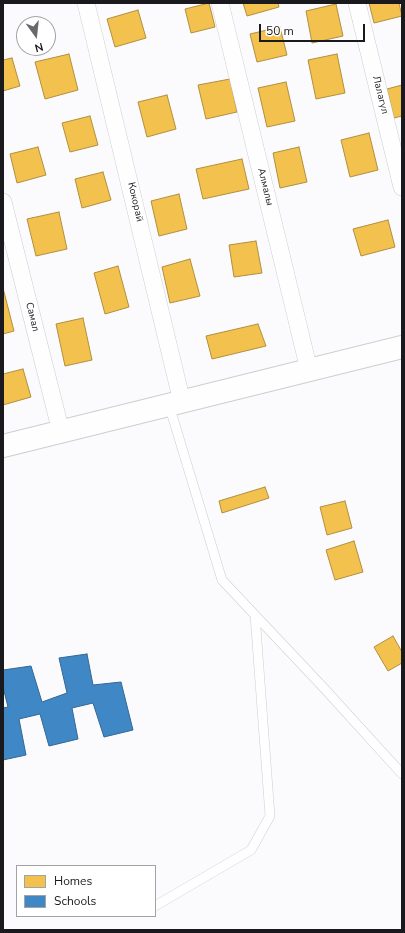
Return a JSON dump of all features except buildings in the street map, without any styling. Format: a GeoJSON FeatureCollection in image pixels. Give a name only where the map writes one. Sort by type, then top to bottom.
{"type":"FeatureCollection","features":[{"type":"Feature","properties":{"kind":"main road"},"geometry":{"type":"LineString","coordinates":[[3,446],[402,347]]}},
{"type":"Feature","properties":{"kind":"street","name":"Кокорай"},"geometry":{"type":"LineString","coordinates":[[86,3],[176,403]]}},
{"type":"Feature","properties":{"kind":"street","name":"Алмалы"},"geometry":{"type":"LineString","coordinates":[[220,3],[309,370]]}},
{"type":"Feature","properties":{"kind":"street","name":"Лалагул"},"geometry":{"type":"LineString","coordinates":[[357,3],[402,187]]}},
{"type":"Feature","properties":{"kind":"street","name":"Самал"},"geometry":{"type":"LineString","coordinates":[[3,202],[62,432]]}},
{"type":"Feature","properties":{"kind":"lane"},"geometry":{"type":"LineString","coordinates":[[176,403],[222,580],[322,686],[402,774]]}},
{"type":"Feature","properties":{"kind":"lane"},"geometry":{"type":"LineString","coordinates":[[156,905],[251,850],[270,816],[255,615]]}}]}
